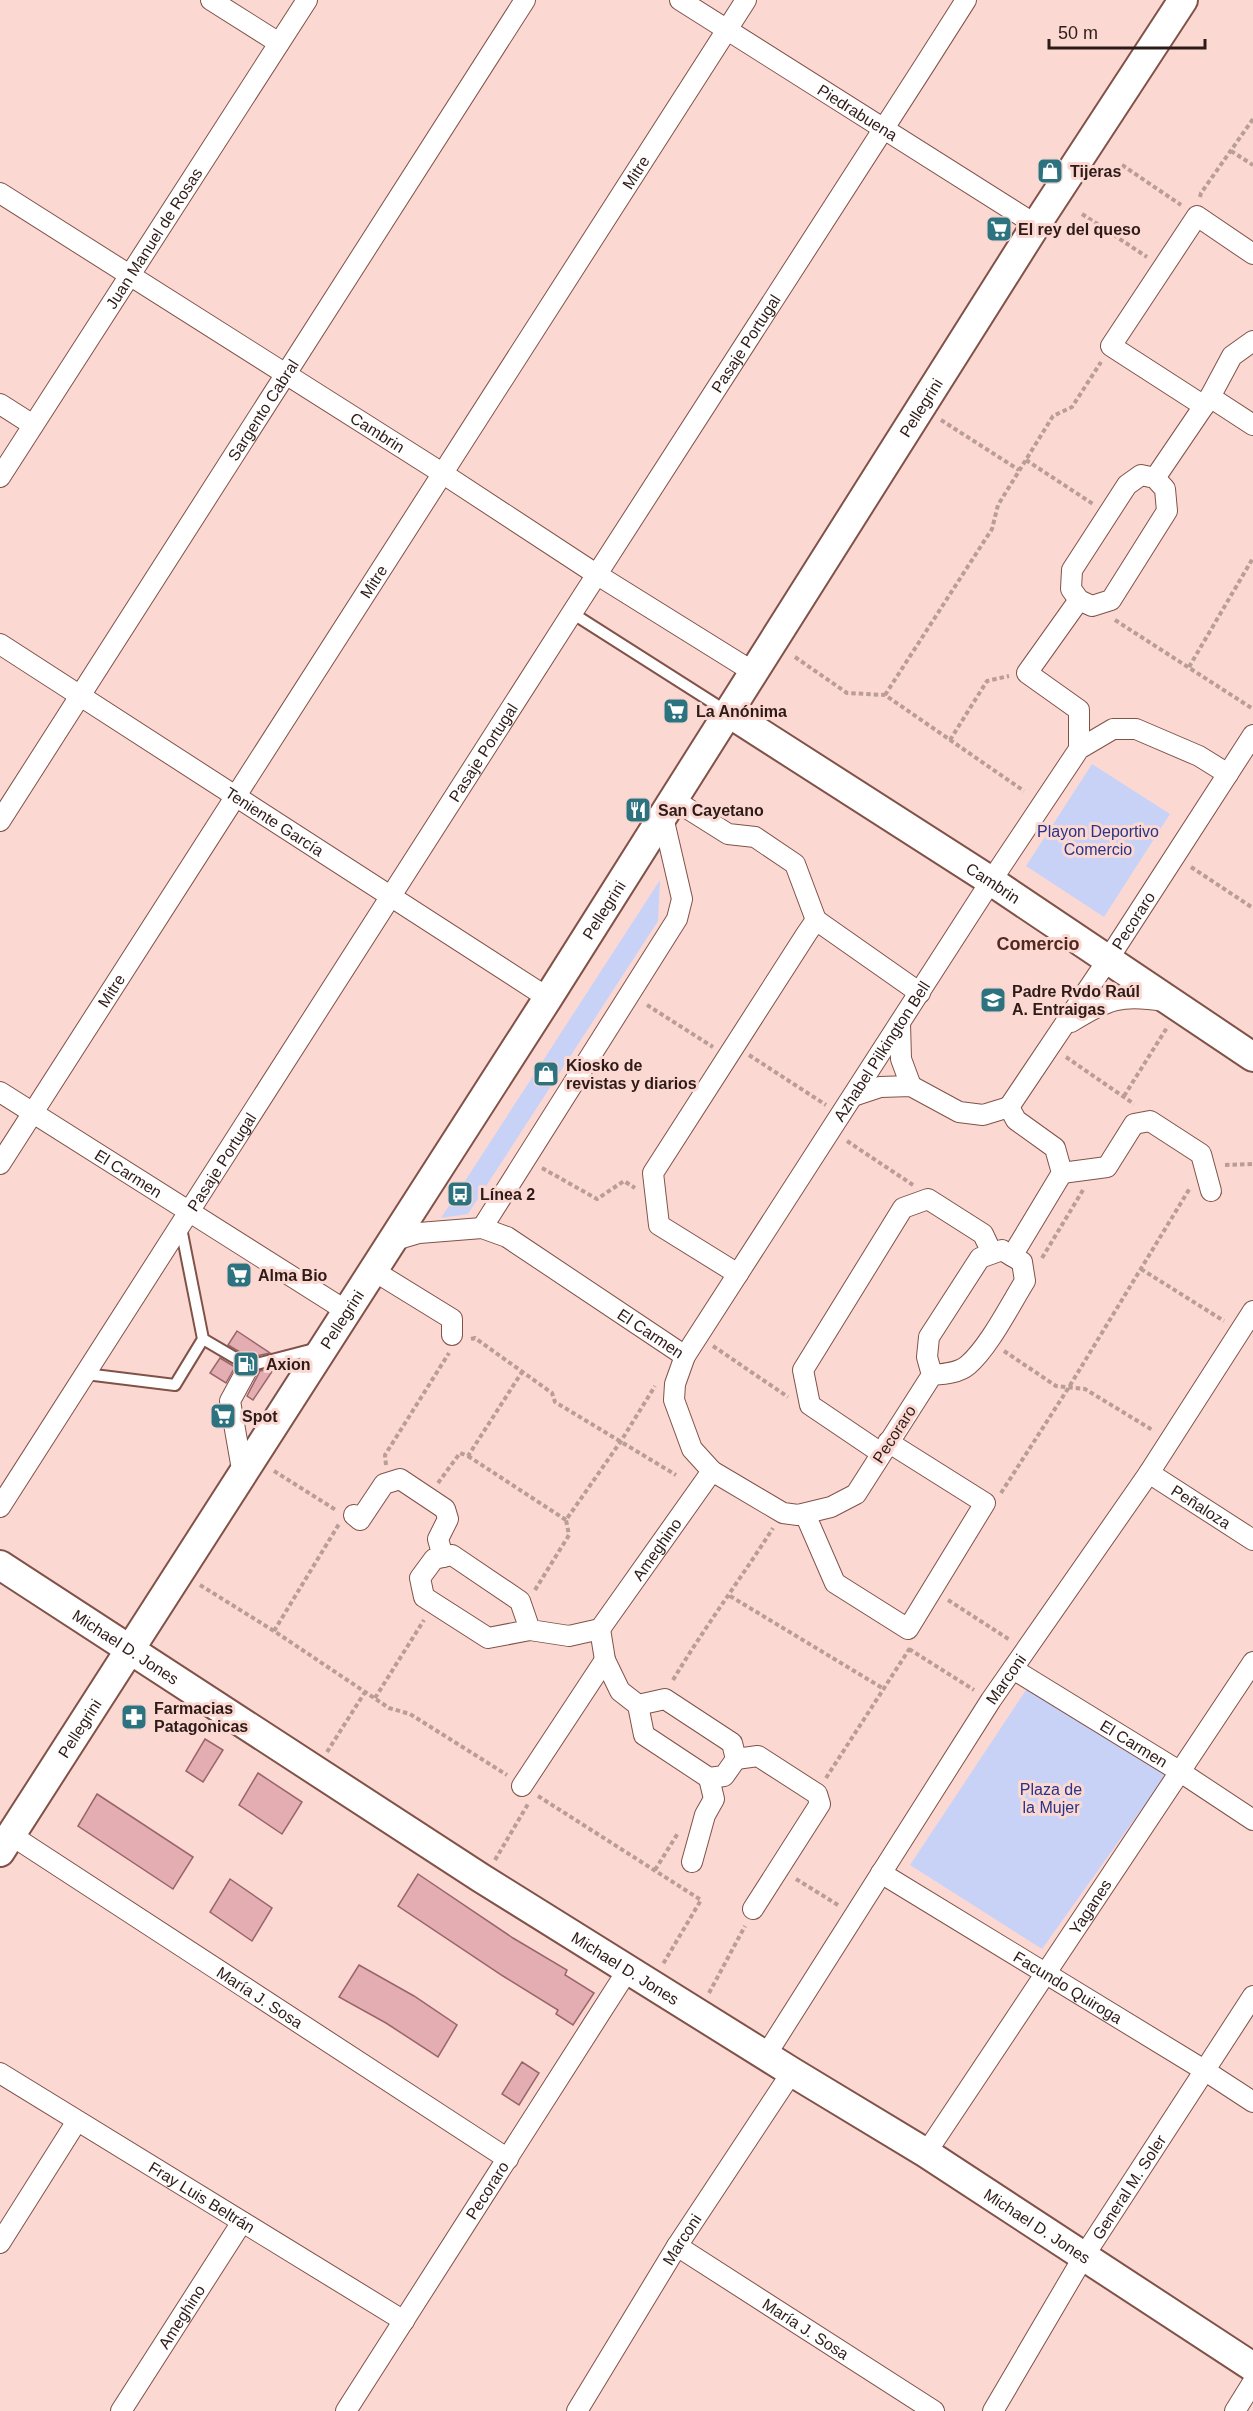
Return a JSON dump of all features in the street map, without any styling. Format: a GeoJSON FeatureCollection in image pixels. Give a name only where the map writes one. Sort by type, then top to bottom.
{"type":"FeatureCollection","features":[{"type":"Feature","properties":{"kind":"street"},"geometry":{"type":"LineString","coordinates":[[211,0],[279,44]]}},
{"type":"Feature","properties":{"kind":"street","name":"Juan Manuel de Rosas"},"geometry":{"type":"LineString","coordinates":[[0,477],[307,0]]}},
{"type":"Feature","properties":{"kind":"street","name":"Sargento Cabral"},"geometry":{"type":"LineString","coordinates":[[0,821],[525,0]]}},
{"type":"Feature","properties":{"kind":"street","name":"Piedrabuena"},"geometry":{"type":"LineString","coordinates":[[680,0],[1036,225]]}},
{"type":"Feature","properties":{"kind":"street","name":"Mitre"},"geometry":{"type":"LineString","coordinates":[[0,1164],[746,0]]}},
{"type":"Feature","properties":{"kind":"street","name":"Pasaje Portugal"},"geometry":{"type":"LineString","coordinates":[[0,1507],[966,0]]}},
{"type":"Feature","properties":{"kind":"street","name":"Pellegrini"},"geometry":{"type":"LineString","coordinates":[[6,1844],[755,673],[1036,225],[1183,0]]}},
{"type":"Feature","properties":{"kind":"street","name":"Cambrin"},"geometry":{"type":"LineString","coordinates":[[0,193],[755,673]]}},
{"type":"Feature","properties":{"kind":"street"},"geometry":{"type":"LineString","coordinates":[[1253,254],[1197,216],[1111,346],[1253,426]]}},
{"type":"Feature","properties":{"kind":"street"},"geometry":{"type":"LineString","coordinates":[[1155,478],[1207,402],[1232,356],[1253,341]]}},
{"type":"Feature","properties":{"kind":"street"},"geometry":{"type":"LineString","coordinates":[[0,404],[33,425]]}},
{"type":"Feature","properties":{"kind":"street"},"geometry":{"type":"LineString","coordinates":[[1079,749],[1079,710],[1027,673],[1086,603],[1111,600],[1167,511],[1165,489],[1155,478],[1141,475],[1127,485],[1072,570],[1071,589],[1086,603]]}},
{"type":"Feature","properties":{"kind":"street","name":"Teniente García"},"geometry":{"type":"LineString","coordinates":[[0,644],[548,998]]}},
{"type":"Feature","properties":{"kind":"street","name":"Cambrin"},"geometry":{"type":"LineString","coordinates":[[729,713],[991,881],[1253,1057]]}},
{"type":"Feature","properties":{"kind":"street","name":"Azhabel Pilkington Bell"},"geometry":{"type":"LineString","coordinates":[[685,1356],[991,881],[1079,749],[1113,729],[1136,729],[1198,756],[1228,774]]}},
{"type":"Feature","properties":{"kind":"street","name":"Pecoraro"},"geometry":{"type":"LineString","coordinates":[[1009,1107],[1064,1027],[1253,735]]}},
{"type":"Feature","properties":{"kind":"street"},"geometry":{"type":"LineString","coordinates":[[669,808],[728,834],[755,837],[795,864],[816,920],[920,993]]}},
{"type":"Feature","properties":{"kind":"street"},"geometry":{"type":"LineString","coordinates":[[482,1228],[677,919],[682,898],[669,808]]}},
{"type":"Feature","properties":{"kind":"street"},"geometry":{"type":"LineString","coordinates":[[738,1274],[659,1225],[653,1173],[816,920]]}},
{"type":"Feature","properties":{"kind":"street"},"geometry":{"type":"LineString","coordinates":[[1064,1027],[1101,1003],[1134,996],[1176,1005]]}},
{"type":"Feature","properties":{"kind":"street"},"geometry":{"type":"LineString","coordinates":[[900,1023],[901,1059],[911,1086]]}},
{"type":"Feature","properties":{"kind":"street"},"geometry":{"type":"LineString","coordinates":[[853,1096],[880,1087],[911,1086],[959,1112],[983,1115],[1009,1107],[1016,1120],[1055,1148],[1062,1173],[1017,1259]]}},
{"type":"Feature","properties":{"kind":"street","name":"El Carmen"},"geometry":{"type":"LineString","coordinates":[[0,1092],[186,1220],[348,1312]]}},
{"type":"Feature","properties":{"kind":"street"},"geometry":{"type":"LineString","coordinates":[[1062,1173],[1107,1167],[1134,1124],[1150,1121],[1201,1154],[1211,1191]]}},
{"type":"Feature","properties":{"kind":"street"},"geometry":{"type":"LineString","coordinates":[[805,1514],[835,1583],[908,1629],[985,1503],[810,1405],[803,1370],[903,1208],[928,1199],[983,1234],[992,1253]]}},
{"type":"Feature","properties":{"kind":"street","name":"El Carmen"},"geometry":{"type":"LineString","coordinates":[[392,1241],[419,1233],[482,1228],[507,1237],[685,1356],[675,1384],[674,1400],[692,1449],[712,1470],[783,1512],[798,1515],[831,1507],[856,1494]]}},
{"type":"Feature","properties":{"kind":"street"},"geometry":{"type":"LineString","coordinates":[[1002,1250],[1017,1259],[1025,1281],[987,1341],[968,1366],[949,1373],[932,1374],[927,1357],[929,1337],[980,1258],[1002,1250]]}},
{"type":"Feature","properties":{"kind":"street"},"geometry":{"type":"LineString","coordinates":[[374,1271],[452,1319],[454,1339]]}},
{"type":"Feature","properties":{"kind":"street","name":"Marconi"},"geometry":{"type":"LineString","coordinates":[[766,2055],[991,1700],[1149,1473],[1253,1311]]}},
{"type":"Feature","properties":{"kind":"street"},"geometry":{"type":"LineString","coordinates":[[248,1467],[230,1401],[249,1366]]}},
{"type":"Feature","properties":{"kind":"street","name":"Pecoraro"},"geometry":{"type":"LineString","coordinates":[[856,1494],[932,1374]]}},
{"type":"Feature","properties":{"kind":"street","name":"Ameghino"},"geometry":{"type":"LineString","coordinates":[[600,1629],[712,1470]]}},
{"type":"Feature","properties":{"kind":"street","name":"Peñaloza"},"geometry":{"type":"LineString","coordinates":[[1149,1473],[1253,1540]]}},
{"type":"Feature","properties":{"kind":"street"},"geometry":{"type":"LineString","coordinates":[[354,1515],[360,1520],[384,1484],[400,1479],[445,1509],[448,1519],[438,1539],[443,1557]]}},
{"type":"Feature","properties":{"kind":"street"},"geometry":{"type":"LineString","coordinates":[[530,1630],[520,1601],[452,1555],[434,1559],[420,1578],[424,1597],[488,1638],[530,1630],[569,1636],[600,1629],[605,1660],[620,1691],[638,1705],[644,1735],[709,1778],[724,1776],[736,1759],[758,1756],[817,1794],[819,1804],[753,1909]]}},
{"type":"Feature","properties":{"kind":"street","name":"Michael D. Jones"},"geometry":{"type":"LineString","coordinates":[[0,1565],[481,1878],[792,2072],[926,2152],[1253,2367]]}},
{"type":"Feature","properties":{"kind":"street"},"geometry":{"type":"LineString","coordinates":[[528,1790],[605,1660]]}},
{"type":"Feature","properties":{"kind":"street","name":"Yaganes"},"geometry":{"type":"LineString","coordinates":[[926,2152],[1253,1662]]}},
{"type":"Feature","properties":{"kind":"street","name":"El Carmen"},"geometry":{"type":"LineString","coordinates":[[1013,1670],[1179,1771],[1253,1821]]}},
{"type":"Feature","properties":{"kind":"street"},"geometry":{"type":"LineString","coordinates":[[638,1705],[665,1699],[732,1743],[736,1759]]}},
{"type":"Feature","properties":{"kind":"street"},"geometry":{"type":"LineString","coordinates":[[692,1862],[705,1815],[714,1799],[709,1778]]}},
{"type":"Feature","properties":{"kind":"street","name":"María J. Sosa"},"geometry":{"type":"LineString","coordinates":[[6,1844],[508,2159]]}},
{"type":"Feature","properties":{"kind":"street","name":"Facundo Quiroga"},"geometry":{"type":"LineString","coordinates":[[881,1874],[1046,1973],[1253,2102]]}},
{"type":"Feature","properties":{"kind":"street","name":"Pecoraro"},"geometry":{"type":"LineString","coordinates":[[346,2411],[508,2159],[640,1976]]}},
{"type":"Feature","properties":{"kind":"street","name":"General M. Soler"},"geometry":{"type":"LineString","coordinates":[[993,2411],[1084,2256],[1253,1996]]}},
{"type":"Feature","properties":{"kind":"street","name":"Marconi"},"geometry":{"type":"LineString","coordinates":[[577,2411],[677,2246],[792,2072]]}},
{"type":"Feature","properties":{"kind":"street","name":"Fray Luis Beltrán"},"geometry":{"type":"LineString","coordinates":[[0,2073],[404,2321]]}},
{"type":"Feature","properties":{"kind":"street"},"geometry":{"type":"LineString","coordinates":[[0,2242],[77,2121]]}},
{"type":"Feature","properties":{"kind":"street","name":"Ameghino"},"geometry":{"type":"LineString","coordinates":[[121,2411],[242,2222]]}},
{"type":"Feature","properties":{"kind":"street","name":"María J. Sosa"},"geometry":{"type":"LineString","coordinates":[[677,2246],[934,2411]]}},
{"type":"Feature","properties":{"kind":"street"},"geometry":{"type":"LineString","coordinates":[[1236,2411],[1253,2382]]}},
{"type":"Feature","properties":{"kind":"lane"},"geometry":{"type":"LineString","coordinates":[[572,613],[729,713]]}},
{"type":"Feature","properties":{"kind":"lane"},"geometry":{"type":"LineString","coordinates":[[86,1374],[175,1384],[203,1339],[186,1220]]}},
{"type":"Feature","properties":{"kind":"lane"},"geometry":{"type":"LineString","coordinates":[[203,1339],[249,1366],[327,1345]]}},
{"type":"Feature","properties":{"kind":"path"},"geometry":{"type":"LineString","coordinates":[[1122,165],[1197,216],[1201,193],[1253,120]]}},
{"type":"Feature","properties":{"kind":"path"},"geometry":{"type":"LineString","coordinates":[[1231,151],[1253,165]]}},
{"type":"Feature","properties":{"kind":"path"},"geometry":{"type":"LineString","coordinates":[[1082,214],[1162,268]]}},
{"type":"Feature","properties":{"kind":"path"},"geometry":{"type":"LineString","coordinates":[[885,695],[992,529],[998,505],[1053,416],[1072,407],[1111,346]]}},
{"type":"Feature","properties":{"kind":"path"},"geometry":{"type":"LineString","coordinates":[[941,420],[1019,470]]}},
{"type":"Feature","properties":{"kind":"path"},"geometry":{"type":"LineString","coordinates":[[1026,460],[1108,514]]}},
{"type":"Feature","properties":{"kind":"path"},"geometry":{"type":"LineString","coordinates":[[1189,667],[1253,558]]}},
{"type":"Feature","properties":{"kind":"path"},"geometry":{"type":"LineString","coordinates":[[1086,603],[1253,709]]}},
{"type":"Feature","properties":{"kind":"path"},"geometry":{"type":"LineString","coordinates":[[795,657],[847,693],[885,695],[1024,791]]}},
{"type":"Feature","properties":{"kind":"path"},"geometry":{"type":"LineString","coordinates":[[950,740],[987,681],[1027,673]]}},
{"type":"Feature","properties":{"kind":"path"},"geometry":{"type":"LineString","coordinates":[[1175,856],[1253,908]]}},
{"type":"Feature","properties":{"kind":"path"},"geometry":{"type":"LineString","coordinates":[[647,1005],[719,1051],[726,1040],[841,1115]]}},
{"type":"Feature","properties":{"kind":"path"},"geometry":{"type":"LineString","coordinates":[[1124,1096],[1176,1005]]}},
{"type":"Feature","properties":{"kind":"path"},"geometry":{"type":"LineString","coordinates":[[527,1159],[597,1199],[624,1181],[638,1190]]}},
{"type":"Feature","properties":{"kind":"path"},"geometry":{"type":"LineString","coordinates":[[999,1496],[1069,1387],[1204,1166]]}},
{"type":"Feature","properties":{"kind":"path"},"geometry":{"type":"LineString","coordinates":[[633,1186],[639,1177]]}},
{"type":"Feature","properties":{"kind":"path"},"geometry":{"type":"LineString","coordinates":[[1017,1259],[1041,1260],[1086,1185]]}},
{"type":"Feature","properties":{"kind":"path"},"geometry":{"type":"LineString","coordinates":[[1141,1269],[1240,1332]]}},
{"type":"Feature","properties":{"kind":"path"},"geometry":{"type":"LineString","coordinates":[[386,1467],[385,1455],[454,1339],[475,1338],[552,1393],[555,1402],[676,1475]]}},
{"type":"Feature","properties":{"kind":"path"},"geometry":{"type":"LineString","coordinates":[[987,1341],[1056,1386],[1085,1389],[1170,1441]]}},
{"type":"Feature","properties":{"kind":"path"},"geometry":{"type":"LineString","coordinates":[[468,1456],[522,1372]]}},
{"type":"Feature","properties":{"kind":"path"},"geometry":{"type":"LineString","coordinates":[[566,1520],[621,1441],[655,1385]]}},
{"type":"Feature","properties":{"kind":"path"},"geometry":{"type":"LineString","coordinates":[[436,1485],[460,1453],[566,1520],[569,1535],[536,1589],[520,1601]]}},
{"type":"Feature","properties":{"kind":"path"},"geometry":{"type":"LineString","coordinates":[[248,1467],[344,1516],[274,1631]]}},
{"type":"Feature","properties":{"kind":"path"},"geometry":{"type":"LineString","coordinates":[[673,1680],[704,1629],[730,1596],[783,1512]]}},
{"type":"Feature","properties":{"kind":"path"},"geometry":{"type":"LineString","coordinates":[[180,1572],[390,1708],[410,1714],[701,1900],[640,1976]]}},
{"type":"Feature","properties":{"kind":"path"},"geometry":{"type":"LineString","coordinates":[[730,1596],[884,1689]]}},
{"type":"Feature","properties":{"kind":"path"},"geometry":{"type":"LineString","coordinates":[[946,1599],[1026,1649]]}},
{"type":"Feature","properties":{"kind":"path"},"geometry":{"type":"LineString","coordinates":[[375,1698],[436,1605]]}},
{"type":"Feature","properties":{"kind":"path"},"geometry":{"type":"LineString","coordinates":[[822,1785],[910,1649],[910,1642]]}},
{"type":"Feature","properties":{"kind":"path"},"geometry":{"type":"LineString","coordinates":[[315,1771],[365,1692]]}},
{"type":"Feature","properties":{"kind":"path"},"geometry":{"type":"LineString","coordinates":[[481,1878],[495,1862],[528,1790]]}},
{"type":"Feature","properties":{"kind":"path"},"geometry":{"type":"LineString","coordinates":[[655,1870],[681,1828]]}},
{"type":"Feature","properties":{"kind":"path"},"geometry":{"type":"LineString","coordinates":[[795,1878],[855,1915]]}},
{"type":"Feature","properties":{"kind":"path"},"geometry":{"type":"LineString","coordinates":[[695,2010],[709,1994],[753,1909]]}},
{"type":"Feature","properties":{"kind":"green space","name":"Playon Deportivo Comercio"},"geometry":{"type":"Polygon","coordinates":[[[1092,764],[1170,814],[1104,917],[1026,866],[1092,764]]]}},
{"type":"Feature","properties":{"kind":"green space"},"geometry":{"type":"Polygon","coordinates":[[[660,880],[658,921],[468,1214],[441,1218],[660,880]]]}},
{"type":"Feature","properties":{"kind":"green space","name":"Plaza de la Mujer"},"geometry":{"type":"Polygon","coordinates":[[[1028,1687],[1168,1772],[1042,1949],[910,1865],[1028,1687]]]}},
{"type":"Feature","properties":{"kind":"building"},"geometry":{"type":"Polygon","coordinates":[[[237,1331],[270,1353],[256,1356],[245,1355],[228,1345],[237,1331]]]}},
{"type":"Feature","properties":{"kind":"building"},"geometry":{"type":"Polygon","coordinates":[[[220,1358],[235,1367],[226,1383],[210,1373],[220,1358]]]}},
{"type":"Feature","properties":{"kind":"building"},"geometry":{"type":"Polygon","coordinates":[[[275,1367],[253,1400],[247,1396],[260,1371],[275,1367]]]}},
{"type":"Feature","properties":{"kind":"building"},"geometry":{"type":"Polygon","coordinates":[[[205,1739],[223,1750],[203,1782],[186,1771],[205,1739]]]}},
{"type":"Feature","properties":{"kind":"building"},"geometry":{"type":"Polygon","coordinates":[[[258,1773],[302,1802],[282,1834],[239,1805],[258,1773]]]}},
{"type":"Feature","properties":{"kind":"building"},"geometry":{"type":"Polygon","coordinates":[[[97,1794],[193,1857],[173,1889],[78,1826],[97,1794]]]}},
{"type":"Feature","properties":{"kind":"building"},"geometry":{"type":"Polygon","coordinates":[[[418,1874],[513,1938],[567,1970],[565,1975],[594,1993],[573,2025],[556,2014],[558,2010],[398,1906],[418,1874]]]}},
{"type":"Feature","properties":{"kind":"building"},"geometry":{"type":"Polygon","coordinates":[[[230,1879],[272,1908],[252,1941],[210,1912],[230,1879]]]}},
{"type":"Feature","properties":{"kind":"building"},"geometry":{"type":"Polygon","coordinates":[[[359,1965],[414,1996],[457,2025],[438,2057],[386,2023],[339,1997],[359,1965]]]}},
{"type":"Feature","properties":{"kind":"building"},"geometry":{"type":"Polygon","coordinates":[[[522,2062],[539,2073],[519,2105],[502,2094],[522,2062]]]}},
{"type":"Feature","properties":{"kind":"place","name":"Tijeras"},"geometry":{"type":"Point","coordinates":[1050,171]}},
{"type":"Feature","properties":{"kind":"place","name":"El rey del queso"},"geometry":{"type":"Point","coordinates":[999,229]}},
{"type":"Feature","properties":{"kind":"place","name":"La Anónima"},"geometry":{"type":"Point","coordinates":[676,711]}},
{"type":"Feature","properties":{"kind":"place","name":"San Cayetano"},"geometry":{"type":"Point","coordinates":[638,810]}},
{"type":"Feature","properties":{"kind":"place","name":"Padre Rvdo Raúl A. Entraigas"},"geometry":{"type":"Point","coordinates":[993,1000]}},
{"type":"Feature","properties":{"kind":"place","name":"Kiosko de revistas y diarios"},"geometry":{"type":"Point","coordinates":[546,1074]}},
{"type":"Feature","properties":{"kind":"place","name":"Línea 2"},"geometry":{"type":"Point","coordinates":[460,1194]}},
{"type":"Feature","properties":{"kind":"place","name":"Alma Bio"},"geometry":{"type":"Point","coordinates":[239,1275]}},
{"type":"Feature","properties":{"kind":"place","name":"Axion"},"geometry":{"type":"Point","coordinates":[246,1364]}},
{"type":"Feature","properties":{"kind":"place","name":"Spot"},"geometry":{"type":"Point","coordinates":[223,1416]}},
{"type":"Feature","properties":{"kind":"place","name":"Farmacias Patagonicas"},"geometry":{"type":"Point","coordinates":[134,1717]}},
{"type":"Feature","properties":{"kind":"district","name":"Comercio"},"geometry":{"type":"Point","coordinates":[1038,944]}}]}
